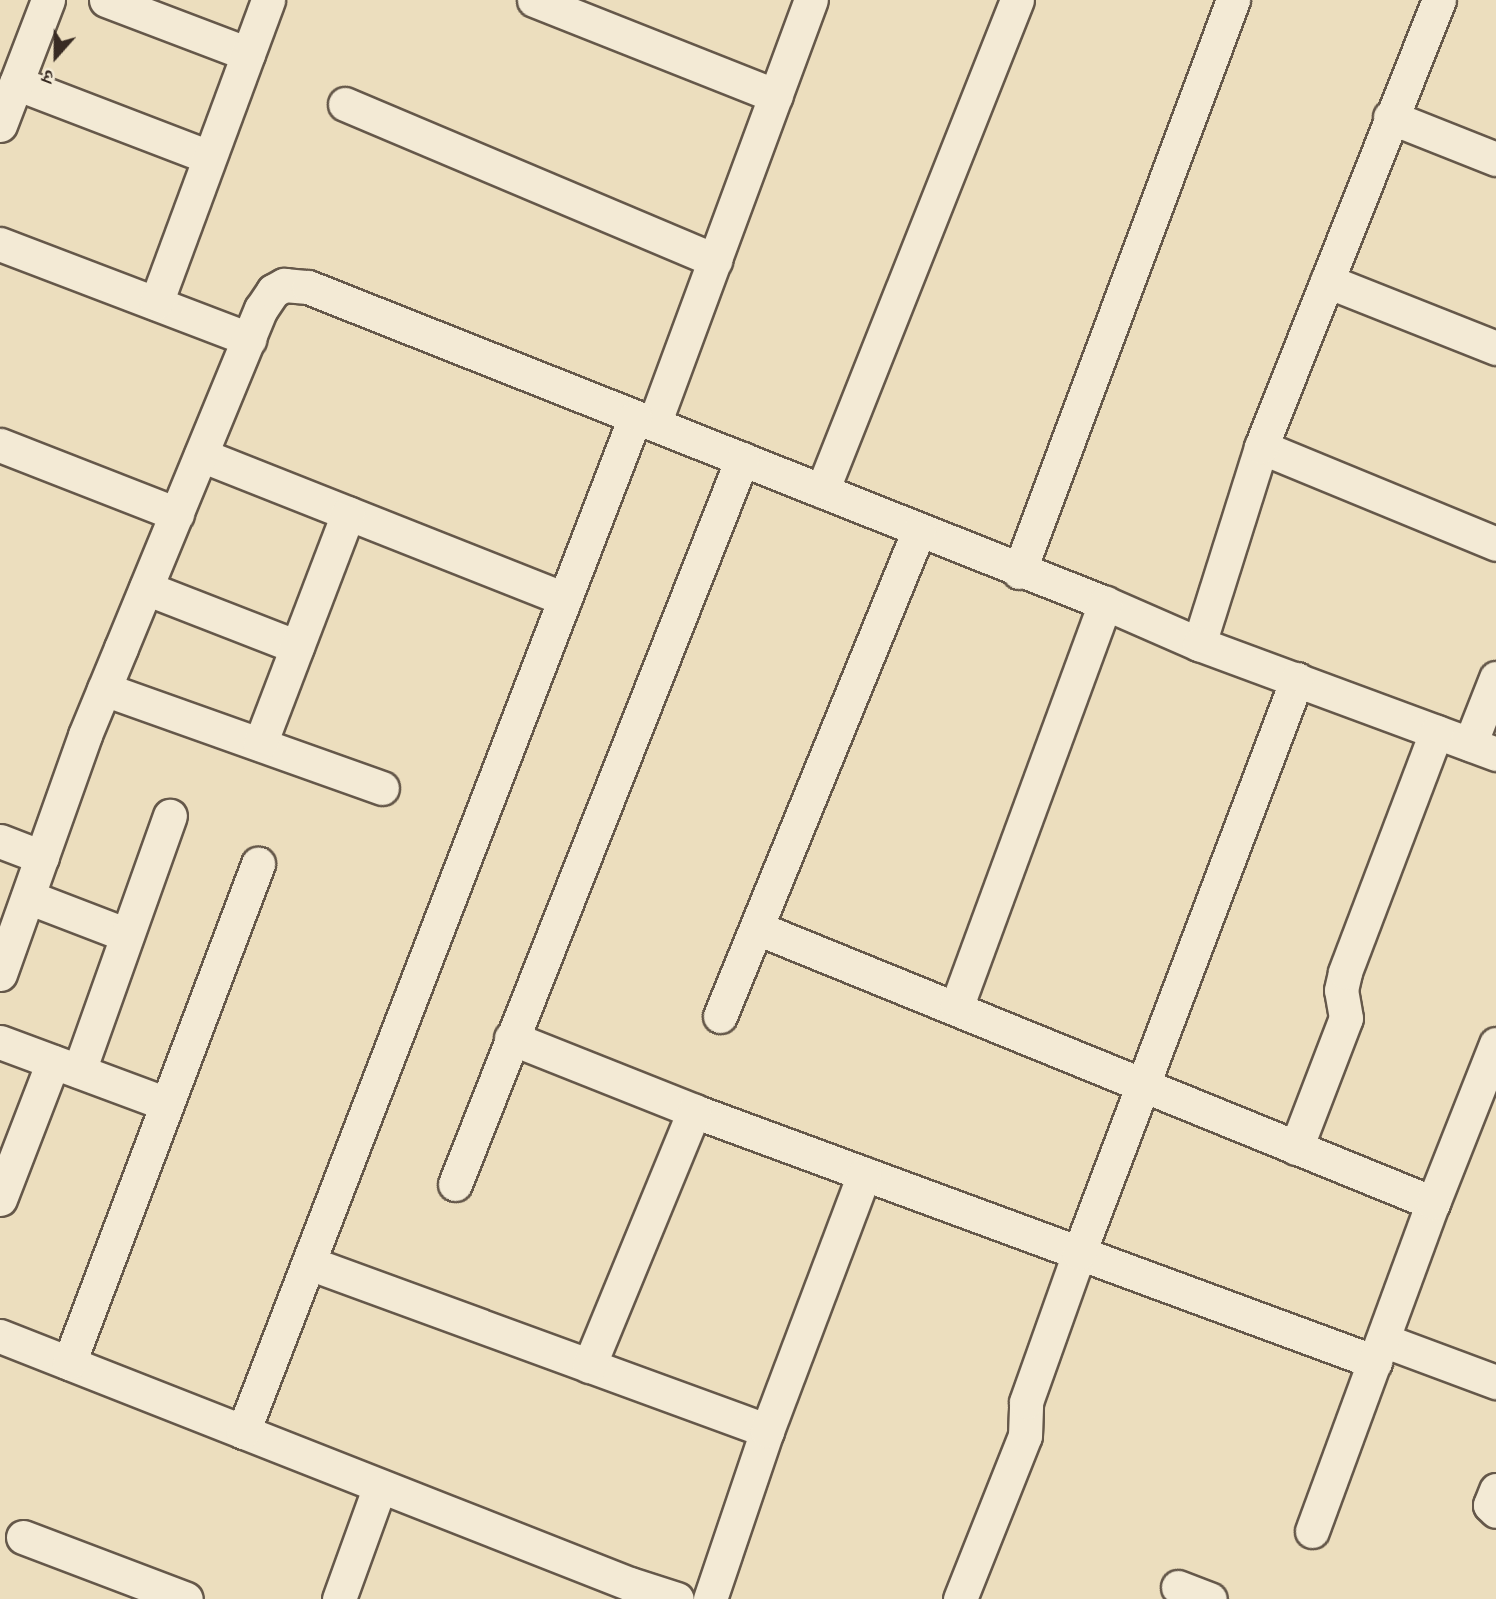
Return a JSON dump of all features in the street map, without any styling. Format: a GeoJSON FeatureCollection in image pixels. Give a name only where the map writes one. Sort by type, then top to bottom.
{"type":"FeatureCollection","features":[{"type":"Feature","properties":{"kind":"street"},"geometry":{"type":"LineString","coordinates":[[0,125],[48,0]]}},
{"type":"Feature","properties":{"kind":"street"},"geometry":{"type":"LineString","coordinates":[[106,0],[248,54]]}},
{"type":"Feature","properties":{"kind":"street"},"geometry":{"type":"LineString","coordinates":[[156,303],[268,0]]}},
{"type":"Feature","properties":{"kind":"street"},"geometry":{"type":"LineString","coordinates":[[534,0],[600,12],[776,96]]}},
{"type":"Feature","properties":{"kind":"street"},"geometry":{"type":"LineString","coordinates":[[243,1432],[565,599],[715,260],[811,0]]}},
{"type":"Feature","properties":{"kind":"street"},"geometry":{"type":"LineString","coordinates":[[822,491],[1017,0]]}},
{"type":"Feature","properties":{"kind":"street"},"geometry":{"type":"LineString","coordinates":[[1019,572],[1233,0]]}},
{"type":"Feature","properties":{"kind":"street"},"geometry":{"type":"LineString","coordinates":[[1199,644],[1261,447],[1390,117],[1439,0]]}},
{"type":"Feature","properties":{"kind":"street"},"geometry":{"type":"LineString","coordinates":[[16,83],[209,158]]}},
{"type":"Feature","properties":{"kind":"street"},"geometry":{"type":"LineString","coordinates":[[345,104],[715,260]]}},
{"type":"Feature","properties":{"kind":"street"},"geometry":{"type":"LineString","coordinates":[[1390,117],[1496,159]]}},
{"type":"Feature","properties":{"kind":"street"},"geometry":{"type":"LineString","coordinates":[[0,244],[249,339]]}},
{"type":"Feature","properties":{"kind":"street"},"geometry":{"type":"LineString","coordinates":[[1327,281],[1496,348]]}},
{"type":"Feature","properties":{"kind":"street"},"geometry":{"type":"LineString","coordinates":[[0,974],[104,689],[261,309],[273,291],[284,285],[308,287],[1019,572],[1105,603],[1199,644],[1483,749],[1496,678]]}},
{"type":"Feature","properties":{"kind":"street"},"geometry":{"type":"LineString","coordinates":[[0,445],[177,514]]}},
{"type":"Feature","properties":{"kind":"street"},"geometry":{"type":"LineString","coordinates":[[1261,447],[1496,544]]}},
{"type":"Feature","properties":{"kind":"street"},"geometry":{"type":"LineString","coordinates":[[201,455],[565,599]]}},
{"type":"Feature","properties":{"kind":"street"},"geometry":{"type":"LineString","coordinates":[[455,1184],[742,459]]}},
{"type":"Feature","properties":{"kind":"street"},"geometry":{"type":"LineString","coordinates":[[260,744],[348,513]]}},
{"type":"Feature","properties":{"kind":"street"},"geometry":{"type":"LineString","coordinates":[[720,1016],[919,530]]}},
{"type":"Feature","properties":{"kind":"street"},"geometry":{"type":"LineString","coordinates":[[146,589],[297,647]]}},
{"type":"Feature","properties":{"kind":"street"},"geometry":{"type":"LineString","coordinates":[[956,1008],[1105,603]]}},
{"type":"Feature","properties":{"kind":"street"},"geometry":{"type":"LineString","coordinates":[[960,1599],[1025,1436],[1026,1402],[1079,1253],[1144,1088],[1297,679]]}},
{"type":"Feature","properties":{"kind":"street"},"geometry":{"type":"LineString","coordinates":[[104,689],[382,788]]}},
{"type":"Feature","properties":{"kind":"street"},"geometry":{"type":"LineString","coordinates":[[1296,1148],[1346,1018],[1341,990],[1345,972],[1436,732]]}},
{"type":"Feature","properties":{"kind":"street"},"geometry":{"type":"LineString","coordinates":[[0,1199],[127,935],[170,816]]}},
{"type":"Feature","properties":{"kind":"street"},"geometry":{"type":"LineString","coordinates":[[0,841],[42,857]]}},
{"type":"Feature","properties":{"kind":"street"},"geometry":{"type":"LineString","coordinates":[[69,1363],[258,864]]}},
{"type":"Feature","properties":{"kind":"street"},"geometry":{"type":"LineString","coordinates":[[28,897],[127,935]]}},
{"type":"Feature","properties":{"kind":"street"},"geometry":{"type":"LineString","coordinates":[[757,928],[956,1008],[1144,1088],[1433,1203]]}},
{"type":"Feature","properties":{"kind":"street"},"geometry":{"type":"LineString","coordinates":[[511,1038],[694,1111],[1079,1253],[1379,1352],[1496,1382]]}},
{"type":"Feature","properties":{"kind":"street"},"geometry":{"type":"LineString","coordinates":[[0,1042],[167,1104]]}},
{"type":"Feature","properties":{"kind":"street"},"geometry":{"type":"LineString","coordinates":[[1312,1531],[1433,1203],[1496,1044]]}},
{"type":"Feature","properties":{"kind":"street"},"geometry":{"type":"LineString","coordinates":[[589,1366],[694,1111]]}},
{"type":"Feature","properties":{"kind":"street"},"geometry":{"type":"LineString","coordinates":[[710,1599],[767,1432],[864,1174]]}},
{"type":"Feature","properties":{"kind":"street"},"geometry":{"type":"LineString","coordinates":[[309,1263],[767,1432]]}},
{"type":"Feature","properties":{"kind":"street"},"geometry":{"type":"LineString","coordinates":[[3,1348],[69,1363],[630,1584],[677,1599]]}},
{"type":"Feature","properties":{"kind":"street"},"geometry":{"type":"LineString","coordinates":[[339,1599],[380,1486]]}},
{"type":"Feature","properties":{"kind":"street"},"geometry":{"type":"LineString","coordinates":[[1496,1490],[1490,1505],[1496,1511]]}},
{"type":"Feature","properties":{"kind":"street"},"geometry":{"type":"LineString","coordinates":[[23,1537],[186,1599]]}},
{"type":"Feature","properties":{"kind":"street"},"geometry":{"type":"LineString","coordinates":[[1178,1587],[1210,1599]]}}]}
